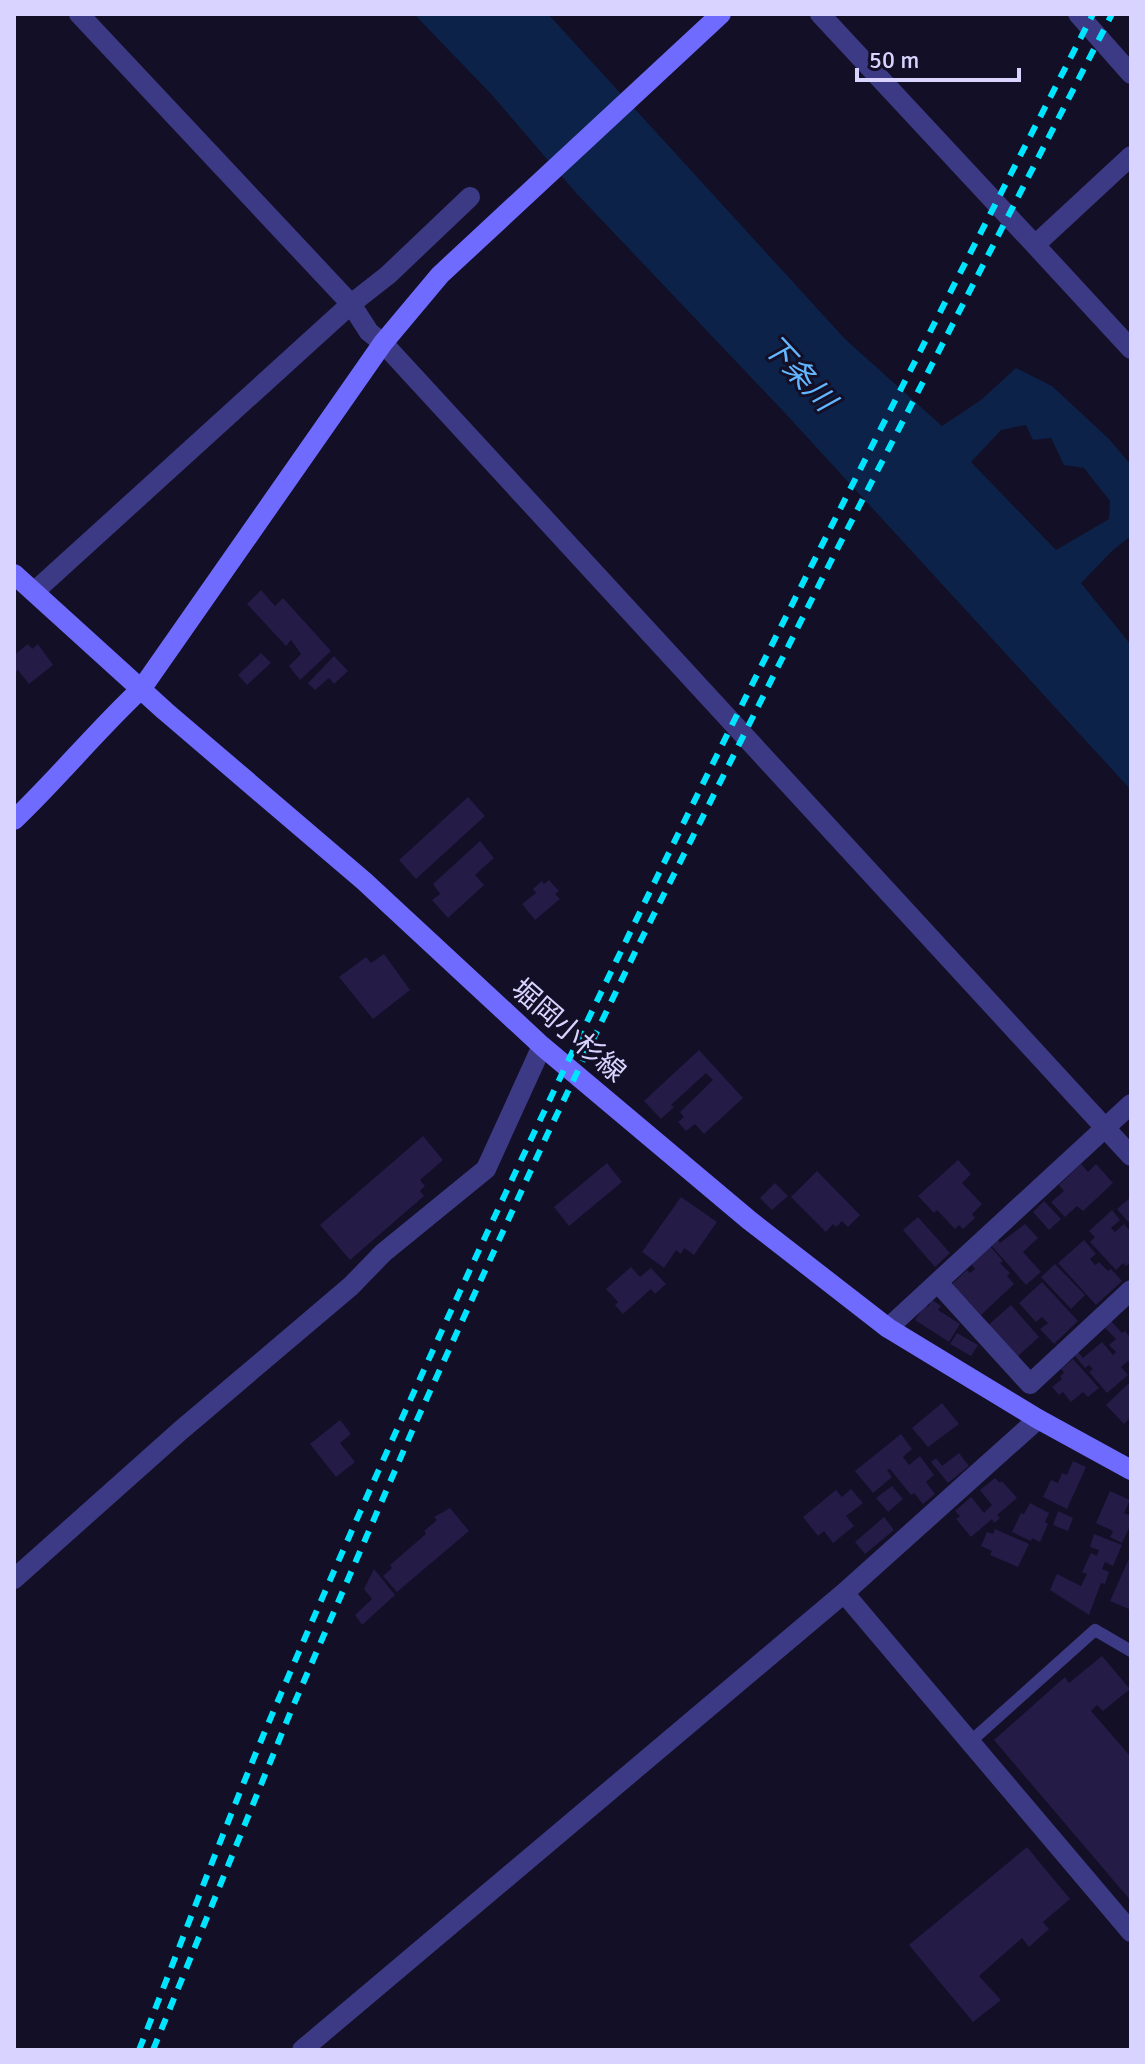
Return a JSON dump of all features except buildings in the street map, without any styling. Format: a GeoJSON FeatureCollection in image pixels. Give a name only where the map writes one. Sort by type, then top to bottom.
{"type":"FeatureCollection","features":[{"type":"Feature","properties":{"kind":"main road"},"geometry":{"type":"LineString","coordinates":[[14,820],[142,688],[383,343],[440,275],[721,14]]}},
{"type":"Feature","properties":{"kind":"main road","name":"堀岡小杉線"},"geometry":{"type":"LineString","coordinates":[[14,574],[364,881],[542,1046],[749,1220],[888,1328],[1038,1419],[1131,1470]]}},
{"type":"Feature","properties":{"kind":"street"},"geometry":{"type":"LineString","coordinates":[[79,14],[351,304],[369,332],[383,343],[1131,1156]]}},
{"type":"Feature","properties":{"kind":"street"},"geometry":{"type":"LineString","coordinates":[[820,14],[1131,349]]}},
{"type":"Feature","properties":{"kind":"street"},"geometry":{"type":"LineString","coordinates":[[1078,14],[1131,74]]}},
{"type":"Feature","properties":{"kind":"street"},"geometry":{"type":"LineString","coordinates":[[1035,245],[1131,156]]}},
{"type":"Feature","properties":{"kind":"street"},"geometry":{"type":"LineString","coordinates":[[34,592],[351,304],[388,275],[470,197]]}},
{"type":"Feature","properties":{"kind":"street"},"geometry":{"type":"LineString","coordinates":[[14,1579],[180,1431],[351,1286],[383,1253],[486,1169],[542,1046]]}},
{"type":"Feature","properties":{"kind":"street"},"geometry":{"type":"LineString","coordinates":[[888,1328],[1131,1104]]}},
{"type":"Feature","properties":{"kind":"street"},"geometry":{"type":"LineString","coordinates":[[938,1283],[1030,1384],[1131,1290]]}},
{"type":"Feature","properties":{"kind":"street"},"geometry":{"type":"LineString","coordinates":[[302,2050],[844,1593],[1038,1419]]}},
{"type":"Feature","properties":{"kind":"street"},"geometry":{"type":"LineString","coordinates":[[844,1593],[1131,1932]]}},
{"type":"Feature","properties":{"kind":"lane"},"geometry":{"type":"LineString","coordinates":[[970,1742],[1095,1630],[1131,1651]]}},
{"type":"Feature","properties":{"kind":"water","name":"下条川"},"geometry":{"type":"Polygon","coordinates":[[[414,14],[548,14],[846,340],[942,426],[981,400],[1016,368],[1052,386],[1109,439],[1131,465],[1131,536],[1081,583],[1131,645],[1131,790],[784,412],[577,194],[492,95],[414,14]],[[1026,425],[1001,430],[971,462],[1056,550],[1109,519],[1110,501],[1084,468],[1064,465],[1051,438],[1033,440],[1026,425]]]}},
{"type":"Feature","properties":{"kind":"railway"},"geometry":{"type":"LineString","coordinates":[[139,2050],[277,1703],[371,1488],[567,1063],[774,641],[1093,14]]}},
{"type":"Feature","properties":{"kind":"railway"},"geometry":{"type":"LineString","coordinates":[[153,2050],[291,1711],[416,1422],[547,1135],[830,563],[1112,14]]}}]}
